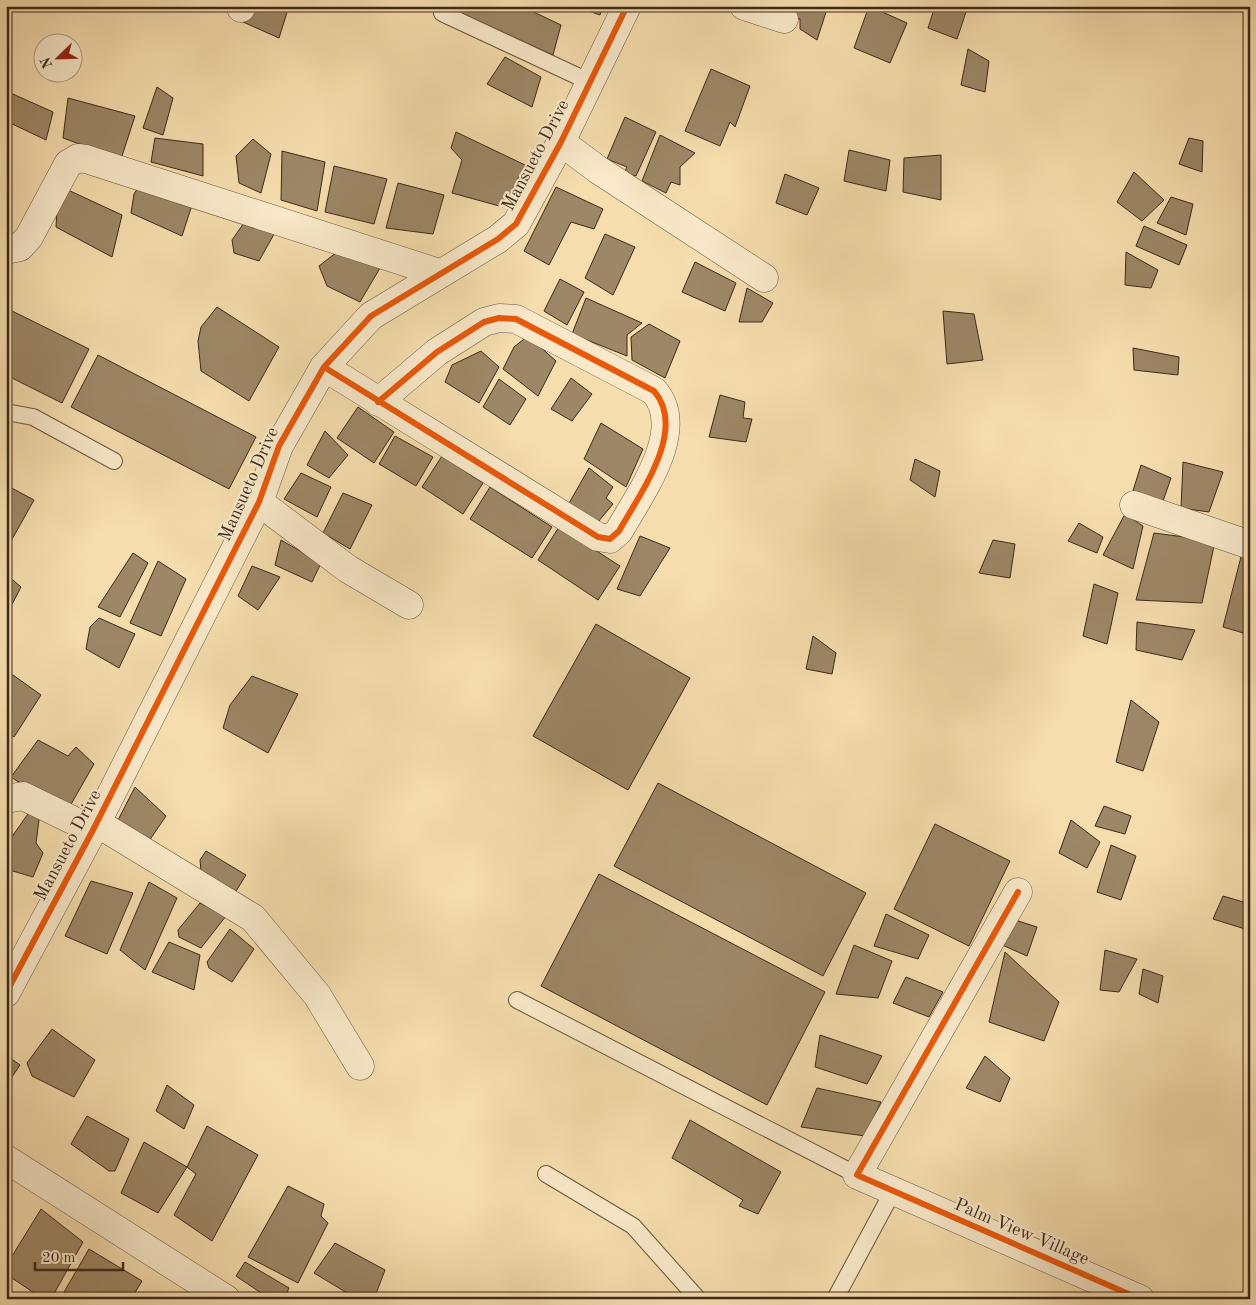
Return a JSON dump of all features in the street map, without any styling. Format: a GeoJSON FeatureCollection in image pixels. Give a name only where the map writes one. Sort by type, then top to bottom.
{"type":"FeatureCollection","features":[{"type":"Feature","properties":{"kind":"street","name":"Mansueto Drive"},"geometry":{"type":"LineString","coordinates":[[6,993],[95,826],[259,502],[279,446],[324,367],[371,316],[439,273],[498,240],[516,224],[561,142],[627,6]]}},
{"type":"Feature","properties":{"kind":"street"},"geometry":{"type":"LineString","coordinates":[[744,6],[784,19]]}},
{"type":"Feature","properties":{"kind":"street"},"geometry":{"type":"LineString","coordinates":[[561,142],[597,169],[764,278]]}},
{"type":"Feature","properties":{"kind":"street"},"geometry":{"type":"LineString","coordinates":[[6,250],[20,247],[29,237],[68,164],[78,158],[439,273]]}},
{"type":"Feature","properties":{"kind":"street"},"geometry":{"type":"LineString","coordinates":[[324,367],[378,402],[598,537],[610,539],[619,531],[660,455],[666,432],[662,400],[654,391],[516,319],[499,318],[484,322],[437,352],[378,402]]}},
{"type":"Feature","properties":{"kind":"street"},"geometry":{"type":"LineString","coordinates":[[259,502],[348,570],[409,605]]}},
{"type":"Feature","properties":{"kind":"street"},"geometry":{"type":"LineString","coordinates":[[1134,505],[1250,545]]}},
{"type":"Feature","properties":{"kind":"street"},"geometry":{"type":"LineString","coordinates":[[6,800],[23,796],[95,826],[253,918],[316,995],[360,1066]]}},
{"type":"Feature","properties":{"kind":"street"},"geometry":{"type":"LineString","coordinates":[[857,1175],[1018,892]]}},
{"type":"Feature","properties":{"kind":"street"},"geometry":{"type":"LineString","coordinates":[[6,1160],[226,1299]]}},
{"type":"Feature","properties":{"kind":"street","name":"Palm View Village"},"geometry":{"type":"LineString","coordinates":[[857,1175],[1140,1299]]}},
{"type":"Feature","properties":{"kind":"lane"},"geometry":{"type":"LineString","coordinates":[[442,13],[590,82]]}},
{"type":"Feature","properties":{"kind":"lane"},"geometry":{"type":"LineString","coordinates":[[6,412],[33,417],[114,461]]}},
{"type":"Feature","properties":{"kind":"lane"},"geometry":{"type":"LineString","coordinates":[[517,1000],[857,1175]]}},
{"type":"Feature","properties":{"kind":"lane"},"geometry":{"type":"LineString","coordinates":[[546,1174],[633,1226],[698,1299]]}},
{"type":"Feature","properties":{"kind":"lane"},"geometry":{"type":"LineString","coordinates":[[836,1299],[892,1191]]}},
{"type":"Feature","properties":{"kind":"building"},"geometry":{"type":"Polygon","coordinates":[[[248,6],[289,6],[279,38],[243,22],[248,6]]]}},
{"type":"Feature","properties":{"kind":"building"},"geometry":{"type":"Polygon","coordinates":[[[444,6],[521,6],[561,25],[553,55],[444,6]]]}},
{"type":"Feature","properties":{"kind":"building"},"geometry":{"type":"Polygon","coordinates":[[[574,6],[603,6],[600,15],[574,6]]]}},
{"type":"Feature","properties":{"kind":"building"},"geometry":{"type":"Polygon","coordinates":[[[789,6],[828,6],[817,40],[800,29],[800,19],[785,16],[789,6]]]}},
{"type":"Feature","properties":{"kind":"building"},"geometry":{"type":"Polygon","coordinates":[[[869,6],[907,23],[890,63],[854,48],[869,6]]]}},
{"type":"Feature","properties":{"kind":"building"},"geometry":{"type":"Polygon","coordinates":[[[935,6],[968,6],[957,39],[928,28],[935,6]]]}},
{"type":"Feature","properties":{"kind":"building"},"geometry":{"type":"Polygon","coordinates":[[[968,49],[989,61],[985,92],[961,85],[968,49]]]}},
{"type":"Feature","properties":{"kind":"building"},"geometry":{"type":"Polygon","coordinates":[[[505,57],[541,77],[532,107],[487,84],[505,57]]]}},
{"type":"Feature","properties":{"kind":"building"},"geometry":{"type":"Polygon","coordinates":[[[711,69],[750,86],[735,127],[730,122],[720,146],[685,131],[711,69]]]}},
{"type":"Feature","properties":{"kind":"building"},"geometry":{"type":"Polygon","coordinates":[[[157,87],[173,98],[163,135],[143,128],[157,87]]]}},
{"type":"Feature","properties":{"kind":"building"},"geometry":{"type":"Polygon","coordinates":[[[6,91],[53,112],[46,140],[6,121],[6,91]]]}},
{"type":"Feature","properties":{"kind":"building"},"geometry":{"type":"Polygon","coordinates":[[[68,98],[135,116],[121,159],[63,138],[68,98]]]}},
{"type":"Feature","properties":{"kind":"building"},"geometry":{"type":"Polygon","coordinates":[[[625,117],[656,132],[636,176],[624,173],[627,167],[607,159],[625,117]]]}},
{"type":"Feature","properties":{"kind":"building"},"geometry":{"type":"Polygon","coordinates":[[[456,132],[525,165],[503,207],[452,193],[462,160],[451,148],[456,132]]]}},
{"type":"Feature","properties":{"kind":"building"},"geometry":{"type":"Polygon","coordinates":[[[660,135],[695,153],[680,167],[680,185],[671,182],[666,193],[642,181],[660,135]]]}},
{"type":"Feature","properties":{"kind":"building"},"geometry":{"type":"Polygon","coordinates":[[[155,138],[203,144],[203,176],[151,162],[155,138]]]}},
{"type":"Feature","properties":{"kind":"building"},"geometry":{"type":"Polygon","coordinates":[[[1189,138],[1203,141],[1202,172],[1179,164],[1189,138]]]}},
{"type":"Feature","properties":{"kind":"building"},"geometry":{"type":"Polygon","coordinates":[[[253,139],[271,154],[261,193],[239,183],[236,156],[253,139]]]}},
{"type":"Feature","properties":{"kind":"building"},"geometry":{"type":"Polygon","coordinates":[[[849,150],[890,160],[886,191],[844,181],[849,150]]]}},
{"type":"Feature","properties":{"kind":"building"},"geometry":{"type":"Polygon","coordinates":[[[282,151],[325,162],[317,211],[281,200],[282,151]]]}},
{"type":"Feature","properties":{"kind":"building"},"geometry":{"type":"Polygon","coordinates":[[[941,155],[941,200],[903,192],[904,158],[941,155]]]}},
{"type":"Feature","properties":{"kind":"building"},"geometry":{"type":"Polygon","coordinates":[[[334,166],[387,179],[374,224],[325,212],[334,166]]]}},
{"type":"Feature","properties":{"kind":"building"},"geometry":{"type":"Polygon","coordinates":[[[1134,172],[1164,200],[1142,221],[1117,202],[1134,172]]]}},
{"type":"Feature","properties":{"kind":"building"},"geometry":{"type":"Polygon","coordinates":[[[785,174],[819,188],[807,215],[776,203],[785,174]]]}},
{"type":"Feature","properties":{"kind":"building"},"geometry":{"type":"Polygon","coordinates":[[[141,183],[193,202],[182,236],[131,213],[134,194],[141,183]]]}},
{"type":"Feature","properties":{"kind":"building"},"geometry":{"type":"Polygon","coordinates":[[[398,183],[444,195],[433,234],[386,228],[398,183]]]}},
{"type":"Feature","properties":{"kind":"building"},"geometry":{"type":"Polygon","coordinates":[[[556,187],[603,209],[594,229],[571,222],[549,265],[524,251],[556,187]]]}},
{"type":"Feature","properties":{"kind":"building"},"geometry":{"type":"Polygon","coordinates":[[[68,190],[122,215],[112,257],[56,227],[57,209],[68,190]]]}},
{"type":"Feature","properties":{"kind":"building"},"geometry":{"type":"Polygon","coordinates":[[[1171,197],[1193,204],[1186,235],[1157,223],[1171,197]]]}},
{"type":"Feature","properties":{"kind":"building"},"geometry":{"type":"Polygon","coordinates":[[[246,220],[278,227],[259,261],[234,253],[232,240],[246,220]]]}},
{"type":"Feature","properties":{"kind":"building"},"geometry":{"type":"Polygon","coordinates":[[[1144,226],[1187,245],[1179,265],[1136,246],[1144,226]]]}},
{"type":"Feature","properties":{"kind":"building"},"geometry":{"type":"Polygon","coordinates":[[[605,234],[635,247],[613,295],[585,278],[605,234]]]}},
{"type":"Feature","properties":{"kind":"building"},"geometry":{"type":"Polygon","coordinates":[[[341,249],[380,268],[360,302],[327,286],[319,266],[341,249]]]}},
{"type":"Feature","properties":{"kind":"building"},"geometry":{"type":"Polygon","coordinates":[[[1126,252],[1158,270],[1151,288],[1125,285],[1126,252]]]}},
{"type":"Feature","properties":{"kind":"building"},"geometry":{"type":"Polygon","coordinates":[[[695,262],[736,283],[725,311],[682,292],[695,262]]]}},
{"type":"Feature","properties":{"kind":"building"},"geometry":{"type":"Polygon","coordinates":[[[560,279],[584,292],[567,325],[544,311],[560,279]]]}},
{"type":"Feature","properties":{"kind":"building"},"geometry":{"type":"Polygon","coordinates":[[[747,288],[773,303],[762,322],[739,322],[747,288]]]}},
{"type":"Feature","properties":{"kind":"building"},"geometry":{"type":"Polygon","coordinates":[[[586,298],[642,323],[627,335],[627,356],[572,334],[586,298]]]}},
{"type":"Feature","properties":{"kind":"building"},"geometry":{"type":"Polygon","coordinates":[[[217,307],[279,347],[249,401],[201,371],[198,341],[201,327],[217,307]]]}},
{"type":"Feature","properties":{"kind":"building"},"geometry":{"type":"Polygon","coordinates":[[[6,308],[89,349],[62,403],[6,375],[6,308]]]}},
{"type":"Feature","properties":{"kind":"building"},"geometry":{"type":"Polygon","coordinates":[[[943,311],[974,314],[983,360],[947,364],[943,311]]]}},
{"type":"Feature","properties":{"kind":"building"},"geometry":{"type":"Polygon","coordinates":[[[649,324],[680,341],[665,378],[632,360],[631,337],[649,324]]]}},
{"type":"Feature","properties":{"kind":"building"},"geometry":{"type":"Polygon","coordinates":[[[528,336],[556,361],[538,396],[503,369],[514,347],[528,336]]]}},
{"type":"Feature","properties":{"kind":"building"},"geometry":{"type":"Polygon","coordinates":[[[1133,348],[1179,357],[1178,375],[1134,370],[1133,348]]]}},
{"type":"Feature","properties":{"kind":"building"},"geometry":{"type":"Polygon","coordinates":[[[481,351],[499,367],[479,403],[445,382],[452,365],[481,351]]]}},
{"type":"Feature","properties":{"kind":"building"},"geometry":{"type":"Polygon","coordinates":[[[98,355],[256,437],[229,489],[71,407],[98,355]]]}},
{"type":"Feature","properties":{"kind":"building"},"geometry":{"type":"Polygon","coordinates":[[[571,378],[592,394],[572,421],[551,409],[571,378]]]}},
{"type":"Feature","properties":{"kind":"building"},"geometry":{"type":"Polygon","coordinates":[[[499,379],[526,399],[510,425],[483,407],[499,379]]]}},
{"type":"Feature","properties":{"kind":"building"},"geometry":{"type":"Polygon","coordinates":[[[720,395],[745,402],[743,418],[752,419],[746,442],[709,437],[720,395]]]}},
{"type":"Feature","properties":{"kind":"building"},"geometry":{"type":"Polygon","coordinates":[[[358,407],[394,432],[374,463],[337,438],[358,407]]]}},
{"type":"Feature","properties":{"kind":"building"},"geometry":{"type":"Polygon","coordinates":[[[601,423],[643,449],[626,487],[584,459],[601,423]]]}},
{"type":"Feature","properties":{"kind":"building"},"geometry":{"type":"Polygon","coordinates":[[[325,431],[348,455],[329,478],[307,465],[325,431]]]}},
{"type":"Feature","properties":{"kind":"building"},"geometry":{"type":"Polygon","coordinates":[[[395,436],[433,457],[416,486],[379,464],[395,436]]]}},
{"type":"Feature","properties":{"kind":"building"},"geometry":{"type":"Polygon","coordinates":[[[442,456],[483,483],[463,514],[422,487],[442,456]]]}},
{"type":"Feature","properties":{"kind":"building"},"geometry":{"type":"Polygon","coordinates":[[[915,459],[940,471],[935,497],[910,480],[915,459]]]}},
{"type":"Feature","properties":{"kind":"building"},"geometry":{"type":"Polygon","coordinates":[[[1183,462],[1223,472],[1209,512],[1181,508],[1183,462]]]}},
{"type":"Feature","properties":{"kind":"building"},"geometry":{"type":"Polygon","coordinates":[[[1141,465],[1171,478],[1163,501],[1132,494],[1141,465]]]}},
{"type":"Feature","properties":{"kind":"building"},"geometry":{"type":"Polygon","coordinates":[[[589,468],[613,487],[606,498],[613,504],[598,522],[568,505],[589,468]]]}},
{"type":"Feature","properties":{"kind":"building"},"geometry":{"type":"Polygon","coordinates":[[[301,473],[331,487],[317,517],[284,499],[301,473]]]}},
{"type":"Feature","properties":{"kind":"building"},"geometry":{"type":"Polygon","coordinates":[[[6,485],[34,500],[6,550],[6,485]]]}},
{"type":"Feature","properties":{"kind":"building"},"geometry":{"type":"Polygon","coordinates":[[[490,487],[552,527],[532,558],[470,519],[490,487]]]}},
{"type":"Feature","properties":{"kind":"building"},"geometry":{"type":"Polygon","coordinates":[[[343,493],[372,505],[350,549],[323,533],[343,493]]]}},
{"type":"Feature","properties":{"kind":"building"},"geometry":{"type":"Polygon","coordinates":[[[1125,514],[1143,526],[1133,569],[1103,555],[1125,514]]]}},
{"type":"Feature","properties":{"kind":"building"},"geometry":{"type":"Polygon","coordinates":[[[1079,523],[1103,537],[1097,553],[1068,541],[1079,523]]]}},
{"type":"Feature","properties":{"kind":"building"},"geometry":{"type":"Polygon","coordinates":[[[559,527],[620,566],[598,600],[538,560],[559,527]]]}},
{"type":"Feature","properties":{"kind":"building"},"geometry":{"type":"Polygon","coordinates":[[[1154,533],[1215,541],[1202,603],[1136,600],[1154,533]]]}},
{"type":"Feature","properties":{"kind":"building"},"geometry":{"type":"Polygon","coordinates":[[[640,536],[670,548],[640,596],[617,589],[640,536]]]}},
{"type":"Feature","properties":{"kind":"building"},"geometry":{"type":"Polygon","coordinates":[[[281,540],[321,563],[312,582],[275,565],[281,540]]]}},
{"type":"Feature","properties":{"kind":"building"},"geometry":{"type":"Polygon","coordinates":[[[993,540],[1015,544],[1010,578],[979,573],[993,540]]]}},
{"type":"Feature","properties":{"kind":"building"},"geometry":{"type":"Polygon","coordinates":[[[1243,549],[1250,551],[1250,635],[1223,627],[1243,549]]]}},
{"type":"Feature","properties":{"kind":"building"},"geometry":{"type":"Polygon","coordinates":[[[133,553],[148,563],[120,617],[98,607],[133,553]]]}},
{"type":"Feature","properties":{"kind":"building"},"geometry":{"type":"Polygon","coordinates":[[[158,561],[186,579],[161,636],[130,623],[158,561]]]}},
{"type":"Feature","properties":{"kind":"building"},"geometry":{"type":"Polygon","coordinates":[[[252,566],[280,577],[258,610],[238,596],[252,566]]]}},
{"type":"Feature","properties":{"kind":"building"},"geometry":{"type":"Polygon","coordinates":[[[6,574],[21,587],[6,616],[6,574]]]}},
{"type":"Feature","properties":{"kind":"building"},"geometry":{"type":"Polygon","coordinates":[[[1094,584],[1118,593],[1107,644],[1083,636],[1094,584]]]}},
{"type":"Feature","properties":{"kind":"building"},"geometry":{"type":"Polygon","coordinates":[[[99,618],[135,634],[119,668],[86,649],[90,627],[99,618]]]}},
{"type":"Feature","properties":{"kind":"building"},"geometry":{"type":"Polygon","coordinates":[[[1137,622],[1195,630],[1182,660],[1136,650],[1137,622]]]}},
{"type":"Feature","properties":{"kind":"building"},"geometry":{"type":"Polygon","coordinates":[[[596,624],[690,678],[628,790],[533,736],[596,624]]]}},
{"type":"Feature","properties":{"kind":"building"},"geometry":{"type":"Polygon","coordinates":[[[813,636],[836,653],[832,674],[806,669],[813,636]]]}},
{"type":"Feature","properties":{"kind":"building"},"geometry":{"type":"Polygon","coordinates":[[[6,670],[41,695],[14,737],[6,731],[6,670]]]}},
{"type":"Feature","properties":{"kind":"building"},"geometry":{"type":"Polygon","coordinates":[[[252,676],[298,694],[268,753],[223,728],[230,705],[252,676]]]}},
{"type":"Feature","properties":{"kind":"building"},"geometry":{"type":"Polygon","coordinates":[[[1131,700],[1159,722],[1143,771],[1116,762],[1131,700]]]}},
{"type":"Feature","properties":{"kind":"building"},"geometry":{"type":"Polygon","coordinates":[[[38,740],[68,756],[76,747],[94,764],[66,813],[11,777],[38,740]]]}},
{"type":"Feature","properties":{"kind":"building"},"geometry":{"type":"Polygon","coordinates":[[[658,783],[866,893],[823,976],[614,866],[658,783]]]}},
{"type":"Feature","properties":{"kind":"building"},"geometry":{"type":"Polygon","coordinates":[[[135,787],[166,816],[149,841],[115,826],[135,787]]]}},
{"type":"Feature","properties":{"kind":"building"},"geometry":{"type":"Polygon","coordinates":[[[1104,806],[1131,816],[1125,834],[1095,826],[1104,806]]]}},
{"type":"Feature","properties":{"kind":"building"},"geometry":{"type":"Polygon","coordinates":[[[30,811],[39,820],[36,843],[43,853],[33,877],[6,869],[6,850],[9,841],[30,811]]]}},
{"type":"Feature","properties":{"kind":"building"},"geometry":{"type":"Polygon","coordinates":[[[1071,820],[1100,842],[1087,868],[1059,853],[1071,820]]]}},
{"type":"Feature","properties":{"kind":"building"},"geometry":{"type":"Polygon","coordinates":[[[935,824],[1010,861],[969,946],[894,909],[935,824]]]}},
{"type":"Feature","properties":{"kind":"building"},"geometry":{"type":"Polygon","coordinates":[[[1111,845],[1136,856],[1121,900],[1097,892],[1111,845]]]}},
{"type":"Feature","properties":{"kind":"building"},"geometry":{"type":"Polygon","coordinates":[[[206,851],[246,875],[233,896],[201,871],[200,860],[206,851]]]}},
{"type":"Feature","properties":{"kind":"building"},"geometry":{"type":"Polygon","coordinates":[[[599,874],[825,992],[767,1105],[541,986],[599,874]]]}},
{"type":"Feature","properties":{"kind":"building"},"geometry":{"type":"Polygon","coordinates":[[[91,881],[133,893],[107,954],[65,936],[91,881]]]}},
{"type":"Feature","properties":{"kind":"building"},"geometry":{"type":"Polygon","coordinates":[[[149,882],[177,898],[145,970],[120,950],[149,882]]]}},
{"type":"Feature","properties":{"kind":"building"},"geometry":{"type":"Polygon","coordinates":[[[1223,896],[1250,904],[1250,916],[1245,929],[1213,919],[1223,896]]]}},
{"type":"Feature","properties":{"kind":"building"},"geometry":{"type":"Polygon","coordinates":[[[200,903],[226,916],[201,948],[179,937],[178,930],[200,903]]]}},
{"type":"Feature","properties":{"kind":"building"},"geometry":{"type":"Polygon","coordinates":[[[886,914],[929,935],[918,959],[874,946],[886,914]]]}},
{"type":"Feature","properties":{"kind":"building"},"geometry":{"type":"Polygon","coordinates":[[[1012,919],[1037,927],[1027,956],[1000,944],[1012,919]]]}},
{"type":"Feature","properties":{"kind":"building"},"geometry":{"type":"Polygon","coordinates":[[[230,929],[254,949],[232,982],[209,968],[207,962],[230,929]]]}},
{"type":"Feature","properties":{"kind":"building"},"geometry":{"type":"Polygon","coordinates":[[[169,942],[200,955],[194,990],[152,972],[169,942]]]}},
{"type":"Feature","properties":{"kind":"building"},"geometry":{"type":"Polygon","coordinates":[[[854,945],[892,961],[878,998],[836,994],[854,945]]]}},
{"type":"Feature","properties":{"kind":"building"},"geometry":{"type":"Polygon","coordinates":[[[1105,950],[1137,959],[1119,992],[1100,990],[1105,950]]]}},
{"type":"Feature","properties":{"kind":"building"},"geometry":{"type":"Polygon","coordinates":[[[1005,952],[1059,1002],[1044,1041],[989,1022],[1005,952]]]}},
{"type":"Feature","properties":{"kind":"building"},"geometry":{"type":"Polygon","coordinates":[[[1143,969],[1163,976],[1158,1003],[1139,994],[1143,969]]]}},
{"type":"Feature","properties":{"kind":"building"},"geometry":{"type":"Polygon","coordinates":[[[906,977],[943,992],[929,1017],[893,1003],[906,977]]]}},
{"type":"Feature","properties":{"kind":"building"},"geometry":{"type":"Polygon","coordinates":[[[52,1029],[95,1060],[74,1097],[32,1076],[27,1063],[52,1029]]]}},
{"type":"Feature","properties":{"kind":"building"},"geometry":{"type":"Polygon","coordinates":[[[820,1035],[882,1056],[867,1084],[815,1067],[820,1035]]]}},
{"type":"Feature","properties":{"kind":"building"},"geometry":{"type":"Polygon","coordinates":[[[6,1055],[20,1065],[6,1086],[6,1055]]]}},
{"type":"Feature","properties":{"kind":"building"},"geometry":{"type":"Polygon","coordinates":[[[985,1056],[1010,1078],[1000,1102],[966,1088],[985,1056]]]}},
{"type":"Feature","properties":{"kind":"building"},"geometry":{"type":"Polygon","coordinates":[[[167,1085],[194,1105],[184,1129],[156,1111],[167,1085]]]}},
{"type":"Feature","properties":{"kind":"building"},"geometry":{"type":"Polygon","coordinates":[[[817,1088],[881,1102],[865,1136],[801,1127],[817,1088]]]}},
{"type":"Feature","properties":{"kind":"building"},"geometry":{"type":"Polygon","coordinates":[[[87,1116],[129,1139],[115,1171],[109,1171],[71,1144],[87,1116]]]}},
{"type":"Feature","properties":{"kind":"building"},"geometry":{"type":"Polygon","coordinates":[[[690,1120],[781,1172],[758,1214],[739,1206],[743,1200],[672,1158],[690,1120]]]}},
{"type":"Feature","properties":{"kind":"building"},"geometry":{"type":"Polygon","coordinates":[[[207,1126],[258,1155],[212,1241],[174,1215],[196,1174],[187,1167],[207,1126]]]}},
{"type":"Feature","properties":{"kind":"building"},"geometry":{"type":"Polygon","coordinates":[[[144,1142],[187,1167],[158,1213],[121,1193],[144,1142]]]}},
{"type":"Feature","properties":{"kind":"building"},"geometry":{"type":"Polygon","coordinates":[[[288,1186],[324,1204],[321,1216],[328,1223],[298,1283],[248,1257],[288,1186]]]}},
{"type":"Feature","properties":{"kind":"building"},"geometry":{"type":"Polygon","coordinates":[[[41,1209],[83,1242],[51,1299],[43,1299],[6,1274],[6,1266],[41,1209]]]}},
{"type":"Feature","properties":{"kind":"building"},"geometry":{"type":"Polygon","coordinates":[[[335,1243],[385,1270],[374,1299],[357,1299],[314,1273],[335,1243]]]}},
{"type":"Feature","properties":{"kind":"building"},"geometry":{"type":"Polygon","coordinates":[[[89,1249],[142,1281],[131,1299],[60,1299],[89,1249]]]}},
{"type":"Feature","properties":{"kind":"building"},"geometry":{"type":"Polygon","coordinates":[[[245,1262],[289,1288],[284,1299],[270,1299],[236,1276],[245,1262]]]}},
{"type":"Feature","properties":{"kind":"building"},"geometry":{"type":"Polygon","coordinates":[[[336,1293],[343,1299],[333,1299],[336,1293]]]}},
{"type":"Feature","properties":{"kind":"cycle path"},"geometry":{"type":"LineString","coordinates":[[6,993],[93,830],[259,502],[279,446],[324,367],[371,316],[498,239],[516,224],[561,142],[627,6]]}},
{"type":"Feature","properties":{"kind":"cycle path"},"geometry":{"type":"LineString","coordinates":[[324,367],[598,537],[610,539],[619,531],[657,462],[666,424],[663,407],[654,391],[516,319],[499,318],[484,322],[437,352],[378,402]]}},
{"type":"Feature","properties":{"kind":"cycle path"},"geometry":{"type":"LineString","coordinates":[[1018,892],[857,1175],[1140,1299]]}}]}
